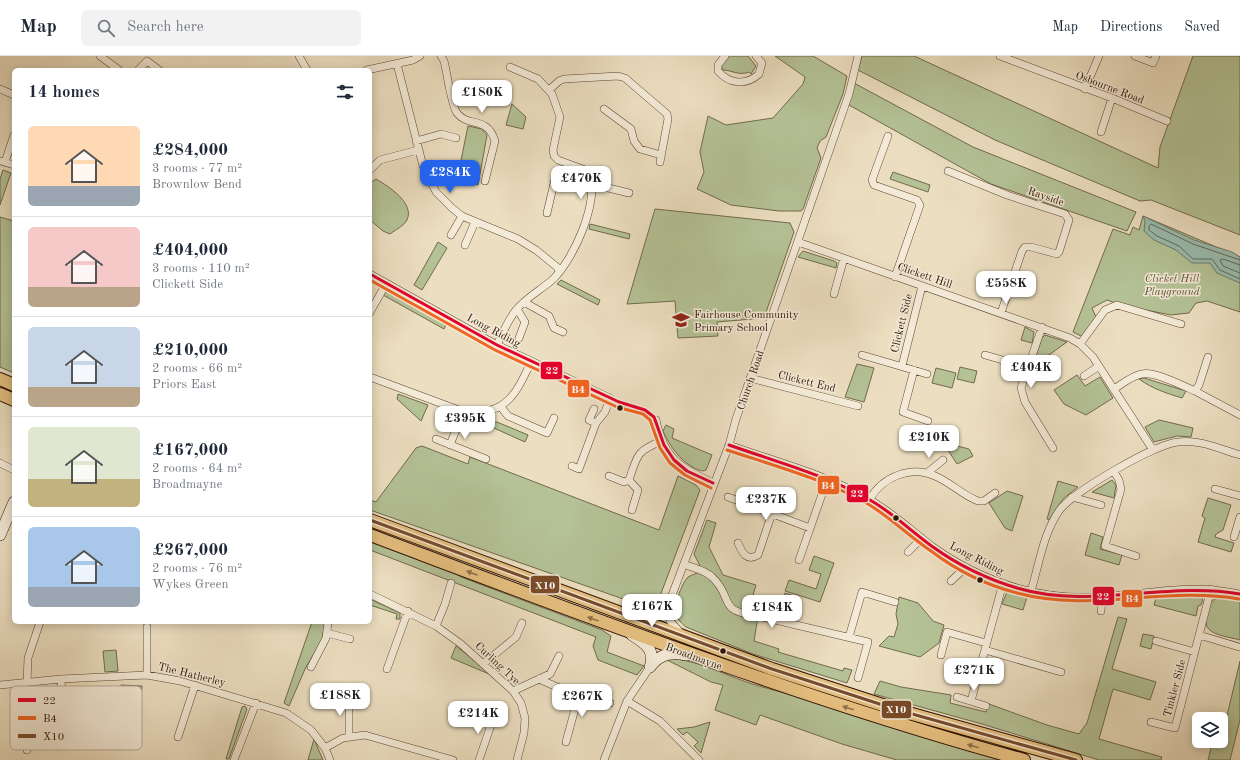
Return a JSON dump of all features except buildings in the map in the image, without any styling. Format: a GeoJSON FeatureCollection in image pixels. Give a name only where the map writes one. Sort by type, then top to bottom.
{"type":"FeatureCollection","features":[{"type":"Feature","properties":{"kind":"main road"},"geometry":{"type":"LineString","coordinates":[[0,379],[12,384]]}},
{"type":"Feature","properties":{"kind":"main road"},"geometry":{"type":"LineString","coordinates":[[0,394],[12,399]]}},
{"type":"Feature","properties":{"kind":"main road","name":"Broadmayne"},"geometry":{"type":"LineString","coordinates":[[372,521],[700,644],[884,705],[1076,760]]}},
{"type":"Feature","properties":{"kind":"main road","name":"Broadmayne"},"geometry":{"type":"LineString","coordinates":[[372,536],[698,658],[874,717],[1024,760]]}},
{"type":"Feature","properties":{"kind":"street"},"geometry":{"type":"LineString","coordinates":[[100,56],[116,68]]}},
{"type":"Feature","properties":{"kind":"street"},"geometry":{"type":"LineString","coordinates":[[300,56],[306,68]]}},
{"type":"Feature","properties":{"kind":"street"},"geometry":{"type":"LineString","coordinates":[[372,69],[414,60],[420,56]]}},
{"type":"Feature","properties":{"kind":"street"},"geometry":{"type":"LineString","coordinates":[[441,56],[444,61],[456,112],[464,119],[484,124],[493,134],[494,141],[486,181]]}},
{"type":"Feature","properties":{"kind":"street"},"geometry":{"type":"LineString","coordinates":[[725,56],[718,65],[718,71],[730,80],[737,82],[751,80],[759,74],[762,63],[756,56]]}},
{"type":"Feature","properties":{"kind":"street","name":"Church Road"},"geometry":{"type":"LineString","coordinates":[[620,614],[654,618],[661,614],[669,603],[729,445],[750,378],[798,242],[840,116],[849,94],[858,56]]}},
{"type":"Feature","properties":{"kind":"street","name":"Osbourne Road"},"geometry":{"type":"LineString","coordinates":[[1000,56],[1112,98],[1167,121]]}},
{"type":"Feature","properties":{"kind":"street"},"geometry":{"type":"LineString","coordinates":[[1085,89],[1099,56]]}},
{"type":"Feature","properties":{"kind":"street"},"geometry":{"type":"LineString","coordinates":[[1135,56],[1153,63],[1156,56]]}},
{"type":"Feature","properties":{"kind":"street"},"geometry":{"type":"LineString","coordinates":[[140,68],[147,61],[156,68]]}},
{"type":"Feature","properties":{"kind":"street"},"geometry":{"type":"LineString","coordinates":[[397,64],[418,150],[426,175],[436,192],[462,216],[518,239],[530,246],[557,267],[559,271]]}},
{"type":"Feature","properties":{"kind":"street"},"geometry":{"type":"LineString","coordinates":[[496,345],[517,309],[552,280],[576,247],[592,198],[590,174],[586,168],[558,160],[554,156],[553,150],[560,117],[549,90],[538,79],[510,67]]}},
{"type":"Feature","properties":{"kind":"street"},"geometry":{"type":"LineString","coordinates":[[549,90],[559,81],[564,79],[618,76],[625,78],[667,114],[668,119],[661,159],[640,149],[634,141],[632,129],[604,109]]}},
{"type":"Feature","properties":{"kind":"street"},"geometry":{"type":"LineString","coordinates":[[0,89],[12,93]]}},
{"type":"Feature","properties":{"kind":"street"},"geometry":{"type":"LineString","coordinates":[[1101,132],[1112,98]]}},
{"type":"Feature","properties":{"kind":"street"},"geometry":{"type":"LineString","coordinates":[[416,141],[441,134],[456,138]]}},
{"type":"Feature","properties":{"kind":"street"},"geometry":{"type":"LineString","coordinates":[[888,136],[872,180],[874,185],[917,200],[920,205],[895,277]]}},
{"type":"Feature","properties":{"kind":"street"},"geometry":{"type":"LineString","coordinates":[[12,139],[2,161],[12,164]]}},
{"type":"Feature","properties":{"kind":"street"},"geometry":{"type":"LineString","coordinates":[[372,168],[380,160],[418,150]]}},
{"type":"Feature","properties":{"kind":"street","name":"Rayside"},"geometry":{"type":"LineString","coordinates":[[948,171],[1007,194],[1065,214],[1069,220],[1059,252],[1057,254],[1032,247],[1025,248],[1022,251],[1001,313]]}},
{"type":"Feature","properties":{"kind":"street"},"geometry":{"type":"LineString","coordinates":[[547,213],[554,179],[629,194]]}},
{"type":"Feature","properties":{"kind":"street"},"geometry":{"type":"LineString","coordinates":[[451,235],[462,216]]}},
{"type":"Feature","properties":{"kind":"street"},"geometry":{"type":"LineString","coordinates":[[465,245],[475,222]]}},
{"type":"Feature","properties":{"kind":"street","name":"Clickett Hill"},"geometry":{"type":"LineString","coordinates":[[798,242],[1070,338],[1080,344],[1099,366],[1153,450]]}},
{"type":"Feature","properties":{"kind":"street"},"geometry":{"type":"LineString","coordinates":[[834,294],[844,258]]}},
{"type":"Feature","properties":{"kind":"street","name":"Long Riding"},"geometry":{"type":"LineString","coordinates":[[372,275],[496,345],[610,398],[605,412],[596,423]]}},
{"type":"Feature","properties":{"kind":"street"},"geometry":{"type":"LineString","coordinates":[[372,308],[386,284]]}},
{"type":"Feature","properties":{"kind":"street","name":"Clickett Side"},"geometry":{"type":"LineString","coordinates":[[902,366],[922,286]]}},
{"type":"Feature","properties":{"kind":"street"},"geometry":{"type":"LineString","coordinates":[[524,302],[549,316],[554,328],[562,332]]}},
{"type":"Feature","properties":{"kind":"street"},"geometry":{"type":"LineString","coordinates":[[1080,344],[1105,310],[1116,306],[1181,324]]}},
{"type":"Feature","properties":{"kind":"street"},"geometry":{"type":"LineString","coordinates":[[517,309],[525,322],[519,338]]}},
{"type":"Feature","properties":{"kind":"street"},"geometry":{"type":"LineString","coordinates":[[1042,327],[1021,388],[1022,395],[1053,448]]}},
{"type":"Feature","properties":{"kind":"street"},"geometry":{"type":"LineString","coordinates":[[862,355],[927,374]]}},
{"type":"Feature","properties":{"kind":"street"},"geometry":{"type":"LineString","coordinates":[[985,355],[1027,367]]}},
{"type":"Feature","properties":{"kind":"street"},"geometry":{"type":"LineString","coordinates":[[1195,391],[1200,385],[1208,357]]}},
{"type":"Feature","properties":{"kind":"street"},"geometry":{"type":"LineString","coordinates":[[372,378],[463,412],[479,414],[501,407],[517,390],[531,362]]}},
{"type":"Feature","properties":{"kind":"street"},"geometry":{"type":"LineString","coordinates":[[1084,376],[1099,366]]}},
{"type":"Feature","properties":{"kind":"street"},"geometry":{"type":"LineString","coordinates":[[914,370],[903,412],[928,421]]}},
{"type":"Feature","properties":{"kind":"street"},"geometry":{"type":"LineString","coordinates":[[1114,389],[1138,375],[1146,374],[1175,382],[1240,415]]}},
{"type":"Feature","properties":{"kind":"street","name":"Clickett End"},"geometry":{"type":"LineString","coordinates":[[750,378],[858,406]]}},
{"type":"Feature","properties":{"kind":"street"},"geometry":{"type":"LineString","coordinates":[[501,407],[508,416],[547,432],[554,418]]}},
{"type":"Feature","properties":{"kind":"street"},"geometry":{"type":"LineString","coordinates":[[572,466],[579,469],[596,423],[589,420],[594,409]]}},
{"type":"Feature","properties":{"kind":"street"},"geometry":{"type":"LineString","coordinates":[[450,445],[463,412]]}},
{"type":"Feature","properties":{"kind":"street"},"geometry":{"type":"LineString","coordinates":[[656,420],[661,441],[674,460],[681,466],[714,483]]}},
{"type":"Feature","properties":{"kind":"street"},"geometry":{"type":"LineString","coordinates":[[436,439],[486,459]]}},
{"type":"Feature","properties":{"kind":"street"},"geometry":{"type":"LineString","coordinates":[[629,480],[639,452],[661,441]]}},
{"type":"Feature","properties":{"kind":"street"},"geometry":{"type":"LineString","coordinates":[[1031,591],[1047,534],[1059,511],[1080,490],[1153,450],[1167,444],[1187,441],[1208,445],[1240,455]]}},
{"type":"Feature","properties":{"kind":"street","name":"Long Riding"},"geometry":{"type":"LineString","coordinates":[[729,445],[827,480],[870,499],[922,538],[966,567],[1004,583],[1031,591],[1065,596],[1102,596],[1177,588],[1211,589],[1240,594]]}},
{"type":"Feature","properties":{"kind":"street"},"geometry":{"type":"LineString","coordinates":[[927,473],[943,460]]}},
{"type":"Feature","properties":{"kind":"street"},"geometry":{"type":"LineString","coordinates":[[0,463],[12,469]]}},
{"type":"Feature","properties":{"kind":"street"},"geometry":{"type":"LineString","coordinates":[[870,499],[879,486],[896,475],[915,472],[927,473],[943,480],[978,501],[984,500],[995,493]]}},
{"type":"Feature","properties":{"kind":"street"},"geometry":{"type":"LineString","coordinates":[[1114,472],[1119,480],[1121,489],[1105,546],[1136,556]]}},
{"type":"Feature","properties":{"kind":"street"},"geometry":{"type":"LineString","coordinates":[[609,476],[624,482],[629,480]]}},
{"type":"Feature","properties":{"kind":"street"},"geometry":{"type":"LineString","coordinates":[[629,480],[638,490],[632,510]]}},
{"type":"Feature","properties":{"kind":"street"},"geometry":{"type":"LineString","coordinates":[[799,560],[827,480]]}},
{"type":"Feature","properties":{"kind":"street"},"geometry":{"type":"LineString","coordinates":[[1214,489],[1240,496]]}},
{"type":"Feature","properties":{"kind":"street"},"geometry":{"type":"LineString","coordinates":[[728,497],[810,528]]}},
{"type":"Feature","properties":{"kind":"street"},"geometry":{"type":"LineString","coordinates":[[1072,497],[1101,505]]}},
{"type":"Feature","properties":{"kind":"street"},"geometry":{"type":"LineString","coordinates":[[0,535],[12,507]]}},
{"type":"Feature","properties":{"kind":"street"},"geometry":{"type":"LineString","coordinates":[[738,543],[742,553],[746,556],[752,558],[758,555],[772,513]]}},
{"type":"Feature","properties":{"kind":"street"},"geometry":{"type":"LineString","coordinates":[[1234,536],[1240,517]]}},
{"type":"Feature","properties":{"kind":"street"},"geometry":{"type":"LineString","coordinates":[[908,552],[922,538]]}},
{"type":"Feature","properties":{"kind":"street"},"geometry":{"type":"LineString","coordinates":[[684,564],[711,576],[717,582],[728,605],[734,611],[868,642],[858,678]]}},
{"type":"Feature","properties":{"kind":"street"},"geometry":{"type":"LineString","coordinates":[[951,581],[966,567]]}},
{"type":"Feature","properties":{"kind":"street"},"geometry":{"type":"LineString","coordinates":[[436,626],[445,604],[451,583]]}},
{"type":"Feature","properties":{"kind":"street"},"geometry":{"type":"LineString","coordinates":[[971,701],[1004,583]]}},
{"type":"Feature","properties":{"kind":"street","name":"Tinkler Side"},"geometry":{"type":"LineString","coordinates":[[1150,722],[1175,728],[1211,589]]}},
{"type":"Feature","properties":{"kind":"street"},"geometry":{"type":"LineString","coordinates":[[849,637],[862,592],[895,602]]}},
{"type":"Feature","properties":{"kind":"street","name":"Curling Tye"},"geometry":{"type":"LineString","coordinates":[[372,595],[436,626],[461,644],[513,691],[521,703],[525,718],[524,733],[516,760]]}},
{"type":"Feature","properties":{"kind":"street"},"geometry":{"type":"LineString","coordinates":[[1101,611],[1102,596]]}},
{"type":"Feature","properties":{"kind":"street"},"geometry":{"type":"LineString","coordinates":[[669,603],[669,617],[673,626],[678,631],[700,644]]}},
{"type":"Feature","properties":{"kind":"street"},"geometry":{"type":"LineString","coordinates":[[387,669],[408,612]]}},
{"type":"Feature","properties":{"kind":"street"},"geometry":{"type":"LineString","coordinates":[[483,664],[516,637],[522,623]]}},
{"type":"Feature","properties":{"kind":"street"},"geometry":{"type":"LineString","coordinates":[[27,682],[28,658],[39,624]]}},
{"type":"Feature","properties":{"kind":"street"},"geometry":{"type":"LineString","coordinates":[[311,667],[328,633],[328,624]]}},
{"type":"Feature","properties":{"kind":"street"},"geometry":{"type":"LineString","coordinates":[[147,627],[147,675]]}},
{"type":"Feature","properties":{"kind":"street"},"geometry":{"type":"LineString","coordinates":[[627,631],[643,642],[650,650],[652,661],[650,667]]}},
{"type":"Feature","properties":{"kind":"street"},"geometry":{"type":"LineString","coordinates":[[940,655],[947,632],[1061,672]]}},
{"type":"Feature","properties":{"kind":"street"},"geometry":{"type":"LineString","coordinates":[[328,633],[350,639]]}},
{"type":"Feature","properties":{"kind":"street"},"geometry":{"type":"LineString","coordinates":[[1199,635],[1239,647]]}},
{"type":"Feature","properties":{"kind":"street","name":"Tinkler Side"},"geometry":{"type":"LineString","coordinates":[[1156,641],[1195,652]]}},
{"type":"Feature","properties":{"kind":"street"},"geometry":{"type":"LineString","coordinates":[[604,760],[627,701],[650,667],[660,657],[667,654],[698,658]]}},
{"type":"Feature","properties":{"kind":"street"},"geometry":{"type":"LineString","coordinates":[[513,691],[539,680],[552,672],[559,656]]}},
{"type":"Feature","properties":{"kind":"street","name":"The Hatherley"},"geometry":{"type":"LineString","coordinates":[[0,685],[61,679],[147,675],[195,685],[286,713],[311,730],[325,748],[330,760]]}},
{"type":"Feature","properties":{"kind":"street"},"geometry":{"type":"LineString","coordinates":[[61,679],[61,686]]}},
{"type":"Feature","properties":{"kind":"street"},"geometry":{"type":"LineString","coordinates":[[539,680],[575,694],[586,694],[610,703]]}},
{"type":"Feature","properties":{"kind":"street"},"geometry":{"type":"LineString","coordinates":[[178,737],[195,685]]}},
{"type":"Feature","properties":{"kind":"street"},"geometry":{"type":"LineString","coordinates":[[566,742],[576,705],[575,694]]}},
{"type":"Feature","properties":{"kind":"street"},"geometry":{"type":"LineString","coordinates":[[957,697],[986,706]]}},
{"type":"Feature","properties":{"kind":"street"},"geometry":{"type":"LineString","coordinates":[[349,698],[349,736]]}},
{"type":"Feature","properties":{"kind":"street"},"geometry":{"type":"LineString","coordinates":[[627,701],[660,721],[699,760]]}},
{"type":"Feature","properties":{"kind":"street"},"geometry":{"type":"LineString","coordinates":[[234,760],[256,703]]}},
{"type":"Feature","properties":{"kind":"street"},"geometry":{"type":"LineString","coordinates":[[468,713],[492,722],[479,760]]}},
{"type":"Feature","properties":{"kind":"street"},"geometry":{"type":"LineString","coordinates":[[325,748],[349,736],[364,735],[453,760]]}},
{"type":"Feature","properties":{"kind":"green space"},"geometry":{"type":"Polygon","coordinates":[[[729,56],[748,56],[756,66],[751,74],[749,72],[738,73],[723,70],[721,66],[729,56]]]}},
{"type":"Feature","properties":{"kind":"green space"},"geometry":{"type":"Polygon","coordinates":[[[775,56],[813,56],[847,76],[843,94],[826,137],[820,141],[817,148],[821,158],[801,211],[779,211],[731,205],[697,189],[704,172],[700,152],[708,116],[726,125],[773,118],[803,84],[805,77],[775,56]]]}},
{"type":"Feature","properties":{"kind":"green space"},"geometry":{"type":"Polygon","coordinates":[[[862,56],[914,56],[1158,168],[1160,147],[1193,56],[1240,56],[1240,235],[1151,200],[1140,201],[995,140],[858,70],[862,56]]]}},
{"type":"Feature","properties":{"kind":"green space"},"geometry":{"type":"Polygon","coordinates":[[[852,82],[973,147],[1136,212],[1127,231],[991,184],[849,105],[852,82]]]}},
{"type":"Feature","properties":{"kind":"green space"},"geometry":{"type":"Polygon","coordinates":[[[512,104],[526,117],[523,129],[506,125],[512,104]]]}},
{"type":"Feature","properties":{"kind":"green space"},"geometry":{"type":"Polygon","coordinates":[[[468,126],[482,129],[487,135],[478,185],[457,180],[468,126]]]}},
{"type":"Feature","properties":{"kind":"green space"},"geometry":{"type":"Polygon","coordinates":[[[3,170],[11,173],[0,205],[0,179],[3,170]]]}},
{"type":"Feature","properties":{"kind":"green space"},"geometry":{"type":"Polygon","coordinates":[[[893,172],[930,185],[928,192],[890,179],[893,172]]]}},
{"type":"Feature","properties":{"kind":"green space"},"geometry":{"type":"Polygon","coordinates":[[[376,179],[387,186],[404,201],[407,207],[408,214],[406,222],[390,234],[383,231],[372,222],[372,182],[376,179]]]}},
{"type":"Feature","properties":{"kind":"green space"},"geometry":{"type":"Polygon","coordinates":[[[655,209],[790,223],[794,232],[764,318],[717,322],[718,336],[678,338],[675,301],[627,304],[655,209]]]}},
{"type":"Feature","properties":{"kind":"green space","name":"Clicket Hill Playground"},"geometry":{"type":"Polygon","coordinates":[[[1143,216],[1240,257],[1240,312],[1207,301],[1196,303],[1189,313],[1171,315],[1121,305],[1107,300],[1092,308],[1096,317],[1083,337],[1073,332],[1113,229],[1130,235],[1133,227],[1139,230],[1143,216]]]}},
{"type":"Feature","properties":{"kind":"green space"},"geometry":{"type":"Polygon","coordinates":[[[0,217],[12,220],[12,372],[0,367],[0,217]]]}},
{"type":"Feature","properties":{"kind":"green space"},"geometry":{"type":"Polygon","coordinates":[[[590,224],[630,234],[629,239],[589,229],[590,224]]]}},
{"type":"Feature","properties":{"kind":"green space"},"geometry":{"type":"Polygon","coordinates":[[[438,242],[447,248],[422,290],[414,285],[438,242]]]}},
{"type":"Feature","properties":{"kind":"green space"},"geometry":{"type":"Polygon","coordinates":[[[803,251],[834,261],[837,263],[836,268],[798,257],[803,251]]]}},
{"type":"Feature","properties":{"kind":"green space"},"geometry":{"type":"Polygon","coordinates":[[[561,280],[600,300],[598,305],[557,284],[561,280]]]}},
{"type":"Feature","properties":{"kind":"green space"},"geometry":{"type":"Polygon","coordinates":[[[386,292],[392,292],[447,323],[444,329],[383,295],[386,292]]]}},
{"type":"Feature","properties":{"kind":"green space"},"geometry":{"type":"Polygon","coordinates":[[[1025,327],[1034,332],[1032,343],[1021,340],[1025,327]]]}},
{"type":"Feature","properties":{"kind":"green space"},"geometry":{"type":"Polygon","coordinates":[[[1045,335],[1067,342],[1032,367],[1042,338],[1045,335]]]}},
{"type":"Feature","properties":{"kind":"green space"},"geometry":{"type":"Polygon","coordinates":[[[857,364],[874,368],[864,402],[845,397],[857,364]]]}},
{"type":"Feature","properties":{"kind":"green space"},"geometry":{"type":"Polygon","coordinates":[[[960,367],[977,371],[974,383],[957,379],[960,367]]]}},
{"type":"Feature","properties":{"kind":"green space"},"geometry":{"type":"Polygon","coordinates":[[[936,368],[956,373],[952,388],[932,383],[936,368]]]}},
{"type":"Feature","properties":{"kind":"green space"},"geometry":{"type":"Polygon","coordinates":[[[1077,375],[1085,386],[1100,377],[1113,398],[1086,415],[1064,404],[1054,390],[1077,375]]]}},
{"type":"Feature","properties":{"kind":"green space"},"geometry":{"type":"Polygon","coordinates":[[[1144,378],[1186,391],[1182,398],[1155,388],[1139,379],[1144,378]]]}},
{"type":"Feature","properties":{"kind":"green space"},"geometry":{"type":"Polygon","coordinates":[[[398,394],[428,405],[421,421],[397,399],[398,394]]]}},
{"type":"Feature","properties":{"kind":"green space"},"geometry":{"type":"Polygon","coordinates":[[[1159,420],[1193,428],[1191,437],[1177,436],[1154,442],[1145,427],[1159,420]]]}},
{"type":"Feature","properties":{"kind":"green space"},"geometry":{"type":"Polygon","coordinates":[[[497,422],[528,435],[525,442],[485,424],[497,422]]]}},
{"type":"Feature","properties":{"kind":"green space"},"geometry":{"type":"Polygon","coordinates":[[[666,425],[674,429],[672,438],[712,455],[706,470],[702,471],[689,465],[672,448],[663,431],[666,425]]]}},
{"type":"Feature","properties":{"kind":"green space"},"geometry":{"type":"Polygon","coordinates":[[[422,446],[468,464],[470,457],[659,530],[678,476],[696,485],[700,490],[657,604],[654,607],[646,607],[372,511],[372,501],[376,502],[416,448],[422,446]]]}},
{"type":"Feature","properties":{"kind":"green space"},"geometry":{"type":"Polygon","coordinates":[[[957,446],[969,449],[973,456],[957,464],[946,447],[957,446]]]}},
{"type":"Feature","properties":{"kind":"green space"},"geometry":{"type":"Polygon","coordinates":[[[1112,480],[1116,485],[1114,498],[1092,492],[1112,480]]]}},
{"type":"Feature","properties":{"kind":"green space"},"geometry":{"type":"Polygon","coordinates":[[[1058,481],[1078,487],[1063,499],[1049,520],[1047,519],[1058,481]]]}},
{"type":"Feature","properties":{"kind":"green space"},"geometry":{"type":"Polygon","coordinates":[[[1007,491],[1023,496],[1012,531],[1005,528],[989,503],[1007,491]]]}},
{"type":"Feature","properties":{"kind":"green space"},"geometry":{"type":"Polygon","coordinates":[[[1208,498],[1231,505],[1223,530],[1216,534],[1215,537],[1234,543],[1231,552],[1198,542],[1205,518],[1202,516],[1208,498]]]}},
{"type":"Feature","properties":{"kind":"green space"},"geometry":{"type":"Polygon","coordinates":[[[707,520],[716,523],[709,547],[723,575],[756,585],[750,606],[758,616],[754,641],[779,649],[778,652],[843,671],[844,668],[852,670],[847,683],[753,654],[686,627],[681,623],[676,615],[676,602],[684,582],[689,576],[699,572],[701,568],[694,554],[707,520]]]}},
{"type":"Feature","properties":{"kind":"green space"},"geometry":{"type":"Polygon","coordinates":[[[1091,533],[1103,537],[1100,549],[1122,555],[1119,565],[1085,555],[1091,533]]]}},
{"type":"Feature","properties":{"kind":"green space"},"geometry":{"type":"Polygon","coordinates":[[[372,539],[449,568],[461,577],[602,630],[611,636],[607,652],[644,666],[637,675],[598,660],[593,646],[596,637],[372,551],[372,539]]]}},
{"type":"Feature","properties":{"kind":"green space"},"geometry":{"type":"Polygon","coordinates":[[[814,556],[834,563],[820,602],[785,591],[789,580],[816,589],[821,574],[809,570],[814,556]]]}},
{"type":"Feature","properties":{"kind":"green space"},"geometry":{"type":"Polygon","coordinates":[[[1007,592],[1027,597],[1023,610],[1002,604],[1007,592]]]}},
{"type":"Feature","properties":{"kind":"green space"},"geometry":{"type":"Polygon","coordinates":[[[785,593],[798,597],[790,620],[785,618],[779,609],[785,593]]]}},
{"type":"Feature","properties":{"kind":"green space"},"geometry":{"type":"Polygon","coordinates":[[[1199,595],[1203,600],[1201,605],[1198,606],[1196,616],[1154,605],[1156,598],[1199,595]]]}},
{"type":"Feature","properties":{"kind":"green space"},"geometry":{"type":"Polygon","coordinates":[[[899,597],[918,603],[933,621],[944,625],[939,643],[920,657],[879,646],[889,636],[894,637],[898,624],[896,614],[899,597]]]}},
{"type":"Feature","properties":{"kind":"green space"},"geometry":{"type":"Polygon","coordinates":[[[1218,597],[1240,601],[1240,640],[1216,634],[1208,628],[1206,622],[1208,610],[1211,602],[1218,597]]]}},
{"type":"Feature","properties":{"kind":"green space"},"geometry":{"type":"Polygon","coordinates":[[[372,600],[400,613],[400,619],[396,619],[397,614],[372,606],[372,600]]]}},
{"type":"Feature","properties":{"kind":"green space"},"geometry":{"type":"Polygon","coordinates":[[[1118,617],[1127,619],[1112,669],[1156,682],[1150,700],[1113,689],[1099,739],[1162,757],[1161,760],[1099,760],[982,724],[874,694],[880,681],[901,687],[951,695],[950,703],[986,712],[989,704],[1047,725],[1079,734],[1087,723],[1118,617]]]}},
{"type":"Feature","properties":{"kind":"green space"},"geometry":{"type":"Polygon","coordinates":[[[311,624],[325,624],[322,640],[305,669],[289,706],[284,703],[311,624]]]}},
{"type":"Feature","properties":{"kind":"green space"},"geometry":{"type":"Polygon","coordinates":[[[1143,634],[1154,636],[1151,649],[1140,646],[1143,634]]]}},
{"type":"Feature","properties":{"kind":"green space"},"geometry":{"type":"Polygon","coordinates":[[[456,646],[494,676],[451,658],[456,646]]]}},
{"type":"Feature","properties":{"kind":"green space"},"geometry":{"type":"Polygon","coordinates":[[[116,650],[118,671],[105,672],[103,651],[116,650]]]}},
{"type":"Feature","properties":{"kind":"green space"},"geometry":{"type":"Polygon","coordinates":[[[663,658],[699,664],[759,686],[1015,760],[897,760],[842,744],[760,715],[756,725],[715,710],[723,685],[711,682],[663,658]]]}},
{"type":"Feature","properties":{"kind":"green space"},"geometry":{"type":"Polygon","coordinates":[[[1240,661],[1240,720],[1230,760],[1208,760],[1211,748],[1228,748],[1228,712],[1240,661]]]}},
{"type":"Feature","properties":{"kind":"green space"},"geometry":{"type":"Polygon","coordinates":[[[121,685],[142,686],[121,686],[121,685]]]}},
{"type":"Feature","properties":{"kind":"green space"},"geometry":{"type":"Polygon","coordinates":[[[245,706],[247,709],[229,759],[226,759],[242,707],[245,706]]]}},
{"type":"Feature","properties":{"kind":"green space"},"geometry":{"type":"Polygon","coordinates":[[[710,722],[701,753],[694,746],[698,742],[687,732],[683,735],[677,729],[694,727],[710,722]]]}},
{"type":"Feature","properties":{"kind":"green space"},"geometry":{"type":"Polygon","coordinates":[[[314,739],[323,760],[308,760],[314,739]]]}},
{"type":"Feature","properties":{"kind":"water"},"geometry":{"type":"Polygon","coordinates":[[[1143,216],[1194,240],[1232,252],[1240,257],[1240,283],[1217,273],[1210,263],[1192,263],[1176,250],[1154,240],[1144,231],[1145,221],[1143,216]]]}},
{"type":"Feature","properties":{"kind":"transit line","name":"22"},"geometry":{"type":"LineString","coordinates":[[372,275],[497,345],[619,402],[645,410],[654,417],[664,445],[674,460],[687,471],[713,483]]}},
{"type":"Feature","properties":{"kind":"transit line","name":"B4"},"geometry":{"type":"LineString","coordinates":[[372,281],[495,350],[617,407],[643,414],[650,420],[660,448],[670,463],[685,475],[711,488]]}},
{"type":"Feature","properties":{"kind":"transit line","name":"22"},"geometry":{"type":"LineString","coordinates":[[729,445],[819,476],[853,491],[887,511],[952,560],[984,576],[1017,588],[1045,594],[1073,596],[1100,596],[1184,591],[1212,591],[1240,594]]}},
{"type":"Feature","properties":{"kind":"transit line","name":"B4"},"geometry":{"type":"LineString","coordinates":[[727,450],[817,480],[851,495],[876,509],[941,558],[972,576],[1005,590],[1045,598],[1072,601],[1184,595],[1239,599]]}},
{"type":"Feature","properties":{"kind":"transit line","name":"X10"},"geometry":{"type":"LineString","coordinates":[[372,521],[772,669],[898,710],[1076,760]]}},
{"type":"Feature","properties":{"kind":"place","name":"Fairhouse Community Primary School"},"geometry":{"type":"Point","coordinates":[681,320]}}]}
